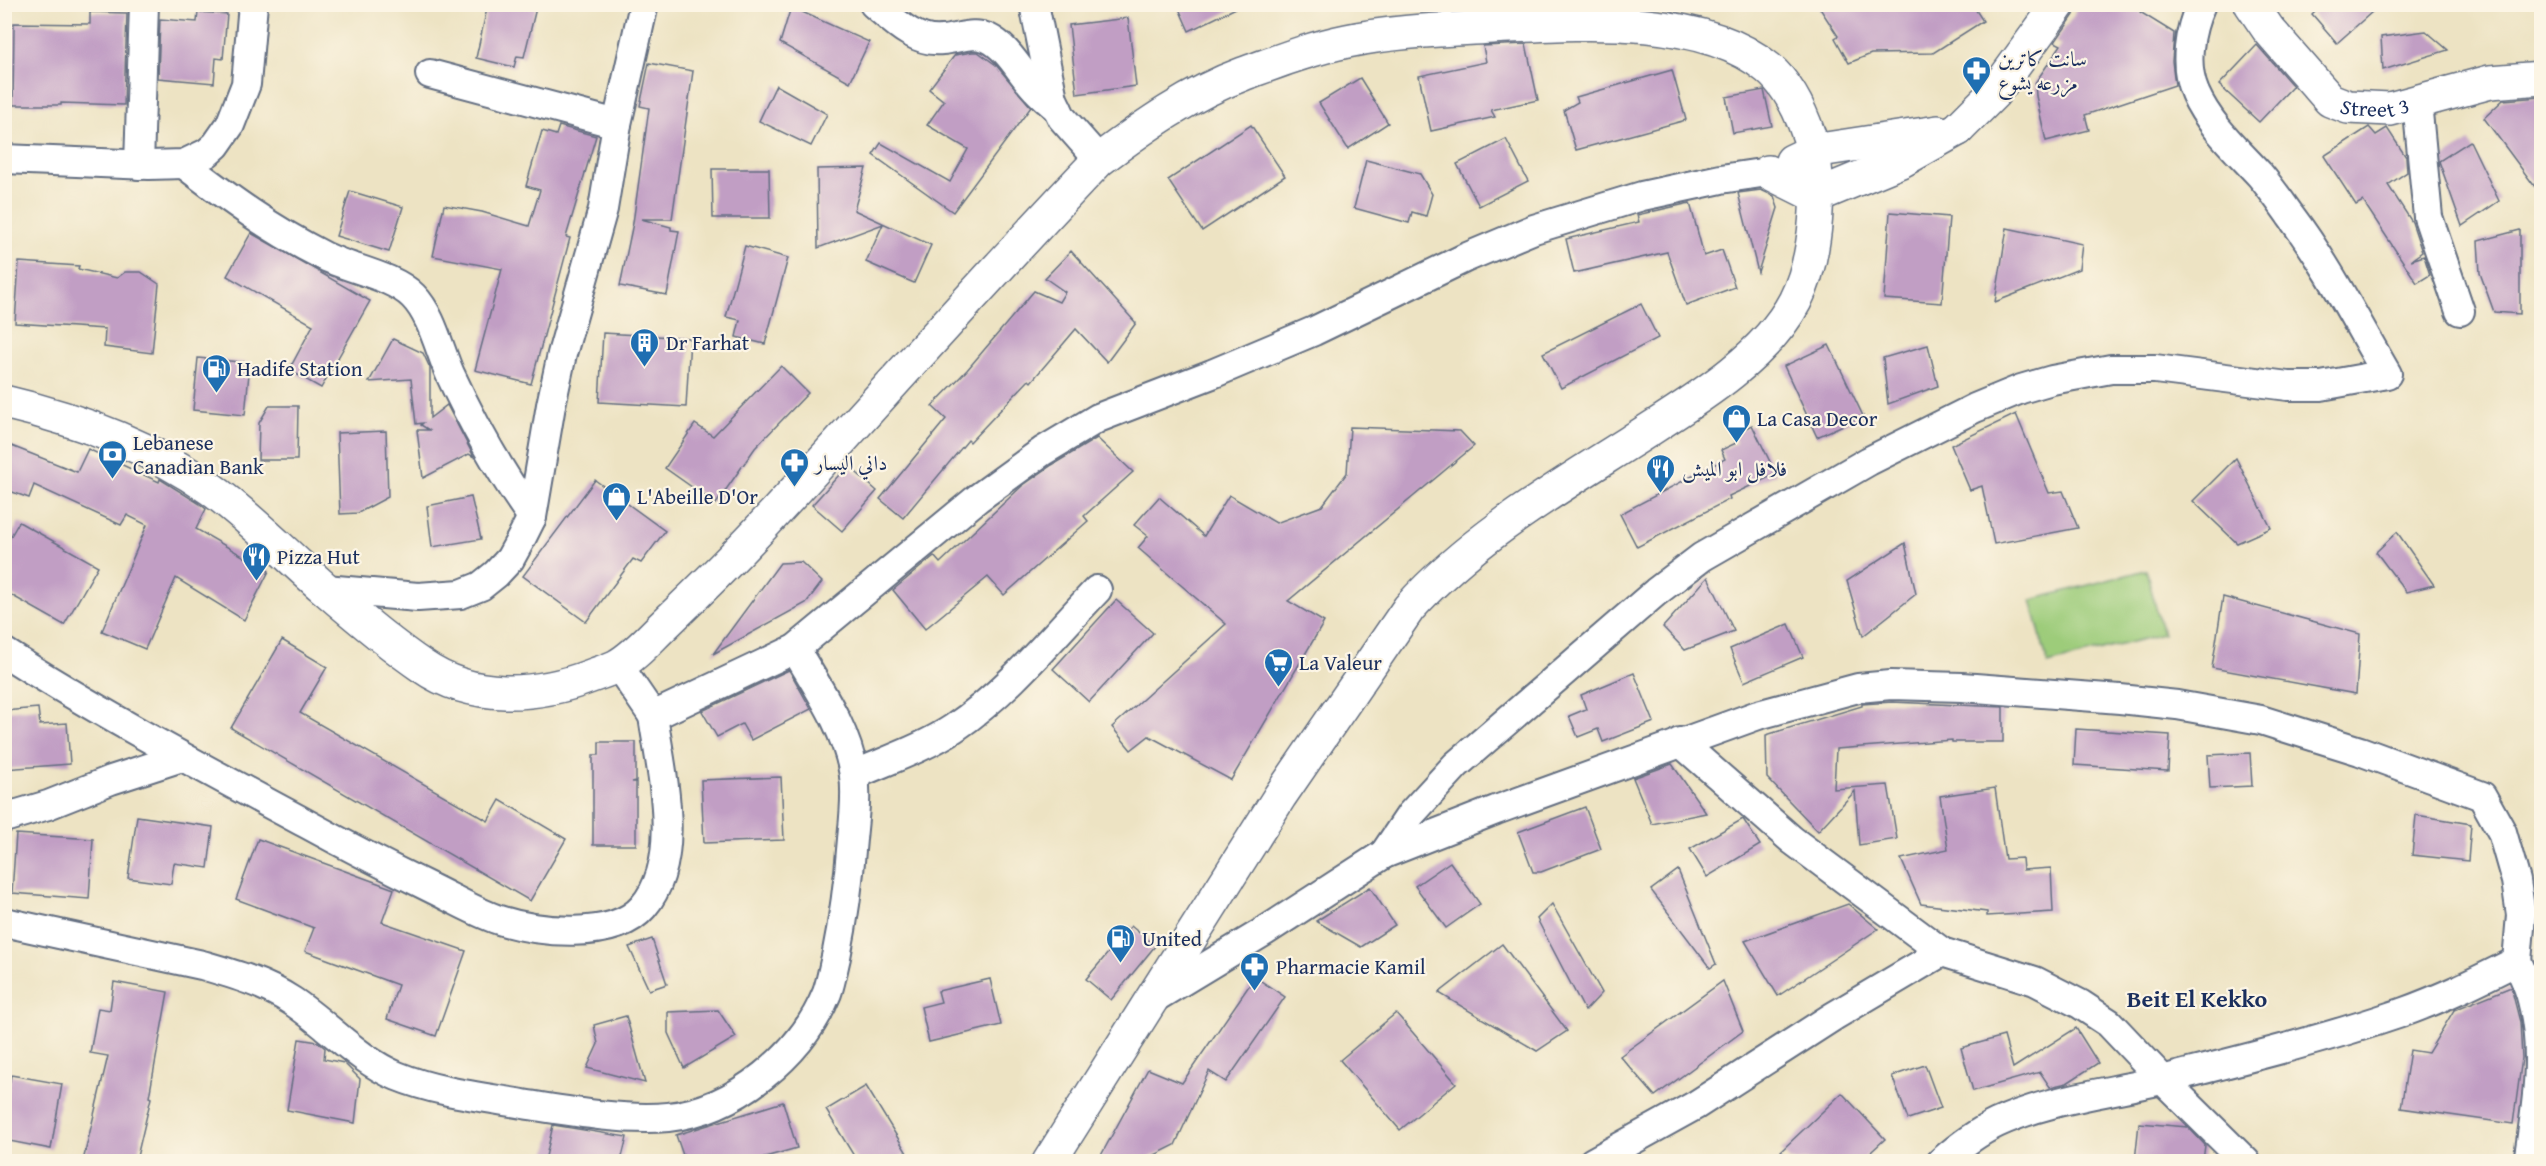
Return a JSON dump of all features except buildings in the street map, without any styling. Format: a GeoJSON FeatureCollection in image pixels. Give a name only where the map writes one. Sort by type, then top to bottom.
{"type":"FeatureCollection","features":[{"type":"Feature","properties":{"kind":"main road"},"geometry":{"type":"LineString","coordinates":[[1768,172],[1816,196],[1903,160],[1958,129],[1995,92],[2059,4]]}},
{"type":"Feature","properties":{"kind":"main road","name":"Street 3"},"geometry":{"type":"LineString","coordinates":[[2251,4],[2268,29],[2330,100],[2348,107],[2390,109],[2490,82],[2541,78]]}},
{"type":"Feature","properties":{"kind":"main road"},"geometry":{"type":"LineString","coordinates":[[4,402],[66,419],[161,458],[212,490],[325,589],[422,666],[446,681],[497,692],[527,691],[568,685],[618,665],[640,647],[730,562],[1099,160],[1147,125],[1196,97],[1239,75],[1342,42],[1409,32],[1583,23],[1643,24],[1686,32],[1717,41],[1768,67],[1781,81],[1804,123],[1813,152],[1816,196],[1807,270],[1796,299],[1784,320],[1735,369],[1677,411],[1528,508],[1431,584],[1389,635],[1286,786],[1049,1161]]}},
{"type":"Feature","properties":{"kind":"main road"},"geometry":{"type":"LineString","coordinates":[[1768,172],[1813,152],[1958,129]]}},
{"type":"Feature","properties":{"kind":"street"},"geometry":{"type":"LineString","coordinates":[[139,165],[144,4]]}},
{"type":"Feature","properties":{"kind":"street"},"geometry":{"type":"LineString","coordinates":[[4,159],[139,165],[184,164],[207,153],[216,145],[230,125],[246,84],[254,4]]}},
{"type":"Feature","properties":{"kind":"street"},"geometry":{"type":"LineString","coordinates":[[325,589],[418,597],[461,594],[481,586],[510,559],[532,517],[553,395],[603,209],[617,124],[644,4]]}},
{"type":"Feature","properties":{"kind":"street"},"geometry":{"type":"LineString","coordinates":[[874,4],[896,23],[926,39],[940,40],[975,35],[994,41],[1011,58],[1037,91],[1057,108]]}},
{"type":"Feature","properties":{"kind":"street"},"geometry":{"type":"LineString","coordinates":[[1034,4],[1050,89],[1057,108],[1062,118],[1099,160]]}},
{"type":"Feature","properties":{"kind":"street"},"geometry":{"type":"LineString","coordinates":[[1384,854],[1411,814],[1455,765],[1656,592],[1702,557],[1869,461],[1975,408],[2021,389],[2052,380],[2111,369],[2155,369],[2288,386],[2320,386],[2387,374],[2301,228],[2223,134],[2195,93],[2190,71],[2189,46],[2201,4]]}},
{"type":"Feature","properties":{"kind":"street"},"geometry":{"type":"LineString","coordinates":[[430,74],[617,124]]}},
{"type":"Feature","properties":{"kind":"street"},"geometry":{"type":"LineString","coordinates":[[2417,102],[2428,218],[2460,311]]}},
{"type":"Feature","properties":{"kind":"street"},"geometry":{"type":"LineString","coordinates":[[184,164],[248,212],[290,238],[324,257],[399,286],[415,297],[429,322],[476,426],[511,487],[532,517]]}},
{"type":"Feature","properties":{"kind":"street"},"geometry":{"type":"LineString","coordinates":[[652,716],[795,649],[978,498],[1043,452],[1098,418],[1314,331],[1466,258],[1534,229],[1642,196],[1721,179],[1768,172]]}},
{"type":"Feature","properties":{"kind":"street"},"geometry":{"type":"LineString","coordinates":[[854,775],[937,738],[977,711],[1004,688],[1097,590]]}},
{"type":"Feature","properties":{"kind":"street"},"geometry":{"type":"LineString","coordinates":[[4,922],[202,965],[262,985],[293,1002],[376,1064],[395,1075],[414,1082],[474,1096],[626,1117],[669,1117],[723,1101],[741,1091],[771,1068],[798,1042],[813,1020],[827,993],[849,880],[854,822],[854,775],[835,717],[795,649]]}},
{"type":"Feature","properties":{"kind":"street"},"geometry":{"type":"LineString","coordinates":[[4,652],[110,717],[350,848],[499,920],[545,931],[565,932],[594,929],[630,918],[647,902],[660,876],[666,842],[665,805],[652,716],[618,665]]}},
{"type":"Feature","properties":{"kind":"street"},"geometry":{"type":"LineString","coordinates":[[1151,1000],[1265,931],[1384,854],[1680,742],[1812,699],[1858,688],[1891,685],[1962,687],[2176,705],[2261,720],[2360,751],[2482,796],[2502,832],[2516,881],[2521,915],[2517,961],[2532,1000],[2538,1037],[2538,1082],[2528,1161]]}},
{"type":"Feature","properties":{"kind":"street"},"geometry":{"type":"LineString","coordinates":[[1680,742],[1792,840],[1942,952],[2035,981],[2080,1004],[2117,1030],[2163,1080],[2246,1161]]}},
{"type":"Feature","properties":{"kind":"street"},"geometry":{"type":"LineString","coordinates":[[4,818],[48,806],[111,780],[182,756]]}},
{"type":"Feature","properties":{"kind":"street"},"geometry":{"type":"LineString","coordinates":[[1593,1161],[1696,1105],[1834,1016],[1942,952]]}},
{"type":"Feature","properties":{"kind":"street"},"geometry":{"type":"LineString","coordinates":[[1941,1161],[1971,1137],[2018,1115],[2047,1105],[2163,1080],[2401,1013],[2473,983],[2517,961]]}},
{"type":"Feature","properties":{"kind":"green space"},"geometry":{"type":"Polygon","coordinates":[[[2146,570],[2163,634],[2048,664],[2031,600],[2146,570]]]}},
{"type":"Feature","properties":{"kind":"place","name":"سانت كاترين مزرعه يشوع"},"geometry":{"type":"Point","coordinates":[1977,96]}},
{"type":"Feature","properties":{"kind":"place","name":"Dr Farhat"},"geometry":{"type":"Point","coordinates":[645,368]}},
{"type":"Feature","properties":{"kind":"place","name":"Hadife Station"},"geometry":{"type":"Point","coordinates":[216,394]}},
{"type":"Feature","properties":{"kind":"place","name":"La Casa Decor"},"geometry":{"type":"Point","coordinates":[1736,444]}},
{"type":"Feature","properties":{"kind":"place","name":"Lebanese Canadian Bank"},"geometry":{"type":"Point","coordinates":[112,480]}},
{"type":"Feature","properties":{"kind":"place","name":"داني اليسار"},"geometry":{"type":"Point","coordinates":[794,488]}},
{"type":"Feature","properties":{"kind":"place","name":"فلافل ابو الميش"},"geometry":{"type":"Point","coordinates":[1661,494]}},
{"type":"Feature","properties":{"kind":"place","name":"L'Abeille D'Or"},"geometry":{"type":"Point","coordinates":[616,522]}},
{"type":"Feature","properties":{"kind":"place","name":"Pizza Hut"},"geometry":{"type":"Point","coordinates":[256,582]}},
{"type":"Feature","properties":{"kind":"place","name":"La Valeur"},"geometry":{"type":"Point","coordinates":[1278,688]}},
{"type":"Feature","properties":{"kind":"place","name":"United"},"geometry":{"type":"Point","coordinates":[1121,964]}},
{"type":"Feature","properties":{"kind":"place","name":"Pharmacie Kamil"},"geometry":{"type":"Point","coordinates":[1255,992]}},
{"type":"Feature","properties":{"kind":"district","name":"Beit El Kekko"},"geometry":{"type":"Point","coordinates":[2197,998]}}]}
